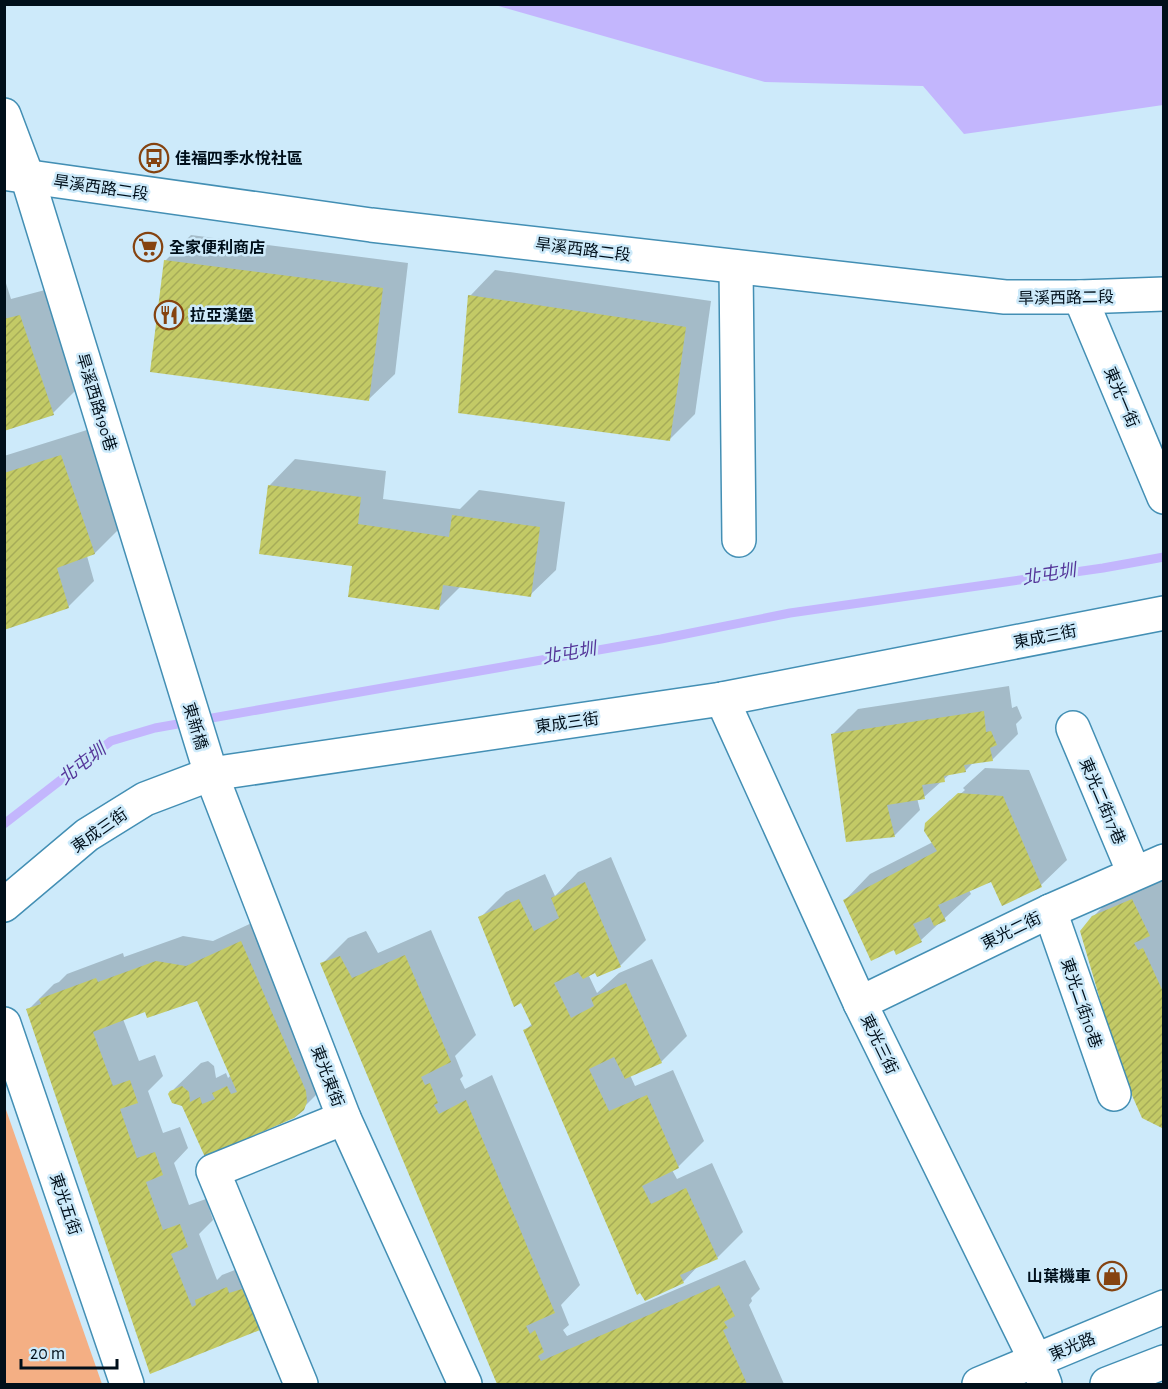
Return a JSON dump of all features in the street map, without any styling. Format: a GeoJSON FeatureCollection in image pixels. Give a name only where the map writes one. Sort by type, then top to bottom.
{"type":"FeatureCollection","features":[{"type":"Feature","properties":{"kind":"street","name":"旱溪西路190巷"},"geometry":{"type":"LineString","coordinates":[[4,115],[16,175],[185,691]]}},
{"type":"Feature","properties":{"kind":"street","name":"旱溪西路二段"},"geometry":{"type":"LineString","coordinates":[[16,175],[372,225],[1005,297],[1164,294]]}},
{"type":"Feature","properties":{"kind":"street"},"geometry":{"type":"LineString","coordinates":[[736,267],[739,540]]}},
{"type":"Feature","properties":{"kind":"street","name":"東光一街"},"geometry":{"type":"LineString","coordinates":[[1080,297],[1164,497]]}},
{"type":"Feature","properties":{"kind":"street","name":"東成三街"},"geometry":{"type":"LineString","coordinates":[[4,905],[97,829],[145,799],[209,768],[722,699],[1164,613]]}},
{"type":"Feature","properties":{"kind":"street","name":"東新橋"},"geometry":{"type":"LineString","coordinates":[[185,691],[209,768]]}},
{"type":"Feature","properties":{"kind":"street","name":"東光三街"},"geometry":{"type":"LineString","coordinates":[[722,699],[860,1003],[1040,1373]]}},
{"type":"Feature","properties":{"kind":"street","name":"東光二街17巷"},"geometry":{"type":"LineString","coordinates":[[1073,728],[1134,873]]}},
{"type":"Feature","properties":{"kind":"street","name":"東光東街"},"geometry":{"type":"LineString","coordinates":[[209,768],[344,1118],[465,1384]]}},
{"type":"Feature","properties":{"kind":"street","name":"東光二街"},"geometry":{"type":"LineString","coordinates":[[860,1003],[1050,911],[1164,861]]}},
{"type":"Feature","properties":{"kind":"street","name":"東光二街10巷"},"geometry":{"type":"LineString","coordinates":[[1050,911],[1114,1094]]}},
{"type":"Feature","properties":{"kind":"street","name":"東光五街"},"geometry":{"type":"LineString","coordinates":[[4,1024],[127,1384]]}},
{"type":"Feature","properties":{"kind":"street"},"geometry":{"type":"LineString","coordinates":[[301,1384],[213,1171],[344,1118]]}},
{"type":"Feature","properties":{"kind":"street","name":"東光路"},"geometry":{"type":"LineString","coordinates":[[979,1384],[1040,1373],[1164,1307]]}},
{"type":"Feature","properties":{"kind":"street"},"geometry":{"type":"LineString","coordinates":[[1107,1384],[1164,1362]]}},
{"type":"Feature","properties":{"kind":"shaded area"},"geometry":{"type":"Polygon","coordinates":[[[495,5],[1163,5],[1163,105],[964,134],[923,86],[765,82],[495,5]]]}},
{"type":"Feature","properties":{"kind":"shaded area"},"geometry":{"type":"Polygon","coordinates":[[[4,1104],[102,1384],[5,1384],[4,1104]]]}},
{"type":"Feature","properties":{"kind":"building"},"geometry":{"type":"Polygon","coordinates":[[[164,260],[383,288],[369,401],[150,372],[164,260]]]}},
{"type":"Feature","properties":{"kind":"building"},"geometry":{"type":"Polygon","coordinates":[[[468,295],[686,327],[670,441],[458,413],[468,295]]]}},
{"type":"Feature","properties":{"kind":"building"},"geometry":{"type":"Polygon","coordinates":[[[20,315],[54,415],[4,431],[4,319],[20,315]]]}},
{"type":"Feature","properties":{"kind":"building"},"geometry":{"type":"Polygon","coordinates":[[[61,455],[95,554],[57,568],[69,608],[4,630],[4,473],[61,455]]]}},
{"type":"Feature","properties":{"kind":"building"},"geometry":{"type":"Polygon","coordinates":[[[268,485],[361,497],[358,524],[449,537],[452,515],[540,527],[531,597],[443,585],[439,610],[348,597],[352,566],[259,554],[268,485]]]}},
{"type":"Feature","properties":{"kind":"building"},"geometry":{"type":"Polygon","coordinates":[[[984,711],[986,732],[991,731],[997,745],[990,748],[993,761],[964,765],[966,772],[944,776],[945,782],[922,785],[925,799],[887,805],[895,837],[846,842],[831,734],[984,711]]]}},
{"type":"Feature","properties":{"kind":"building"},"geometry":{"type":"Polygon","coordinates":[[[958,793],[1003,796],[1042,887],[1002,906],[991,882],[938,905],[946,921],[934,926],[930,917],[913,924],[922,942],[896,955],[894,950],[871,961],[843,900],[937,851],[924,831],[925,823],[958,793]]]}},
{"type":"Feature","properties":{"kind":"building"},"geometry":{"type":"Polygon","coordinates":[[[585,882],[621,967],[597,977],[595,973],[583,979],[578,972],[554,983],[571,1018],[594,1006],[591,998],[626,983],[662,1063],[625,1079],[614,1057],[589,1069],[609,1111],[647,1095],[679,1168],[642,1186],[651,1204],[686,1188],[718,1259],[680,1275],[684,1283],[645,1301],[640,1293],[637,1295],[523,1030],[532,1026],[521,1003],[514,1007],[478,917],[519,899],[534,931],[559,918],[551,898],[585,882]]]}},
{"type":"Feature","properties":{"kind":"building"},"geometry":{"type":"Polygon","coordinates":[[[1132,899],[1150,936],[1134,943],[1138,950],[1143,948],[1164,994],[1164,1129],[1142,1118],[1120,1068],[1080,931],[1092,916],[1132,899]]]}},
{"type":"Feature","properties":{"kind":"building"},"geometry":{"type":"Polygon","coordinates":[[[241,941],[306,1091],[307,1102],[304,1110],[294,1118],[205,1157],[182,1106],[172,1103],[168,1094],[182,1086],[189,1092],[190,1102],[200,1097],[202,1104],[215,1099],[212,1093],[227,1086],[231,1094],[237,1092],[197,1001],[147,1018],[145,1012],[93,1032],[113,1086],[130,1080],[138,1103],[120,1109],[137,1158],[155,1152],[163,1175],[146,1182],[163,1230],[180,1224],[188,1247],[171,1254],[192,1307],[196,1305],[195,1300],[227,1287],[229,1293],[242,1289],[260,1330],[150,1374],[26,1009],[41,1004],[39,999],[96,978],[98,982],[156,961],[186,966],[241,941]]]}},
{"type":"Feature","properties":{"kind":"building"},"geometry":{"type":"Polygon","coordinates":[[[405,955],[451,1062],[421,1077],[425,1085],[430,1083],[438,1103],[434,1105],[439,1114],[466,1100],[555,1313],[526,1326],[530,1334],[535,1330],[544,1352],[538,1356],[541,1361],[719,1285],[735,1316],[724,1322],[728,1328],[723,1330],[747,1384],[497,1384],[320,963],[340,956],[352,978],[405,955]]]}},
{"type":"Feature","properties":{"kind":"waterway","name":"北屯圳"},"geometry":{"type":"LineString","coordinates":[[4,824],[111,741],[155,728],[661,639],[790,613],[1103,568],[1164,557]]}},
{"type":"Feature","properties":{"kind":"place","name":"佳福四季水悅社區"},"geometry":{"type":"Point","coordinates":[154,158]}},
{"type":"Feature","properties":{"kind":"place","name":"全家便利商店"},"geometry":{"type":"Point","coordinates":[148,247]}},
{"type":"Feature","properties":{"kind":"place","name":"拉亞漢堡"},"geometry":{"type":"Point","coordinates":[169,315]}},
{"type":"Feature","properties":{"kind":"place","name":"山葉機車"},"geometry":{"type":"Point","coordinates":[1112,1276]}}]}
